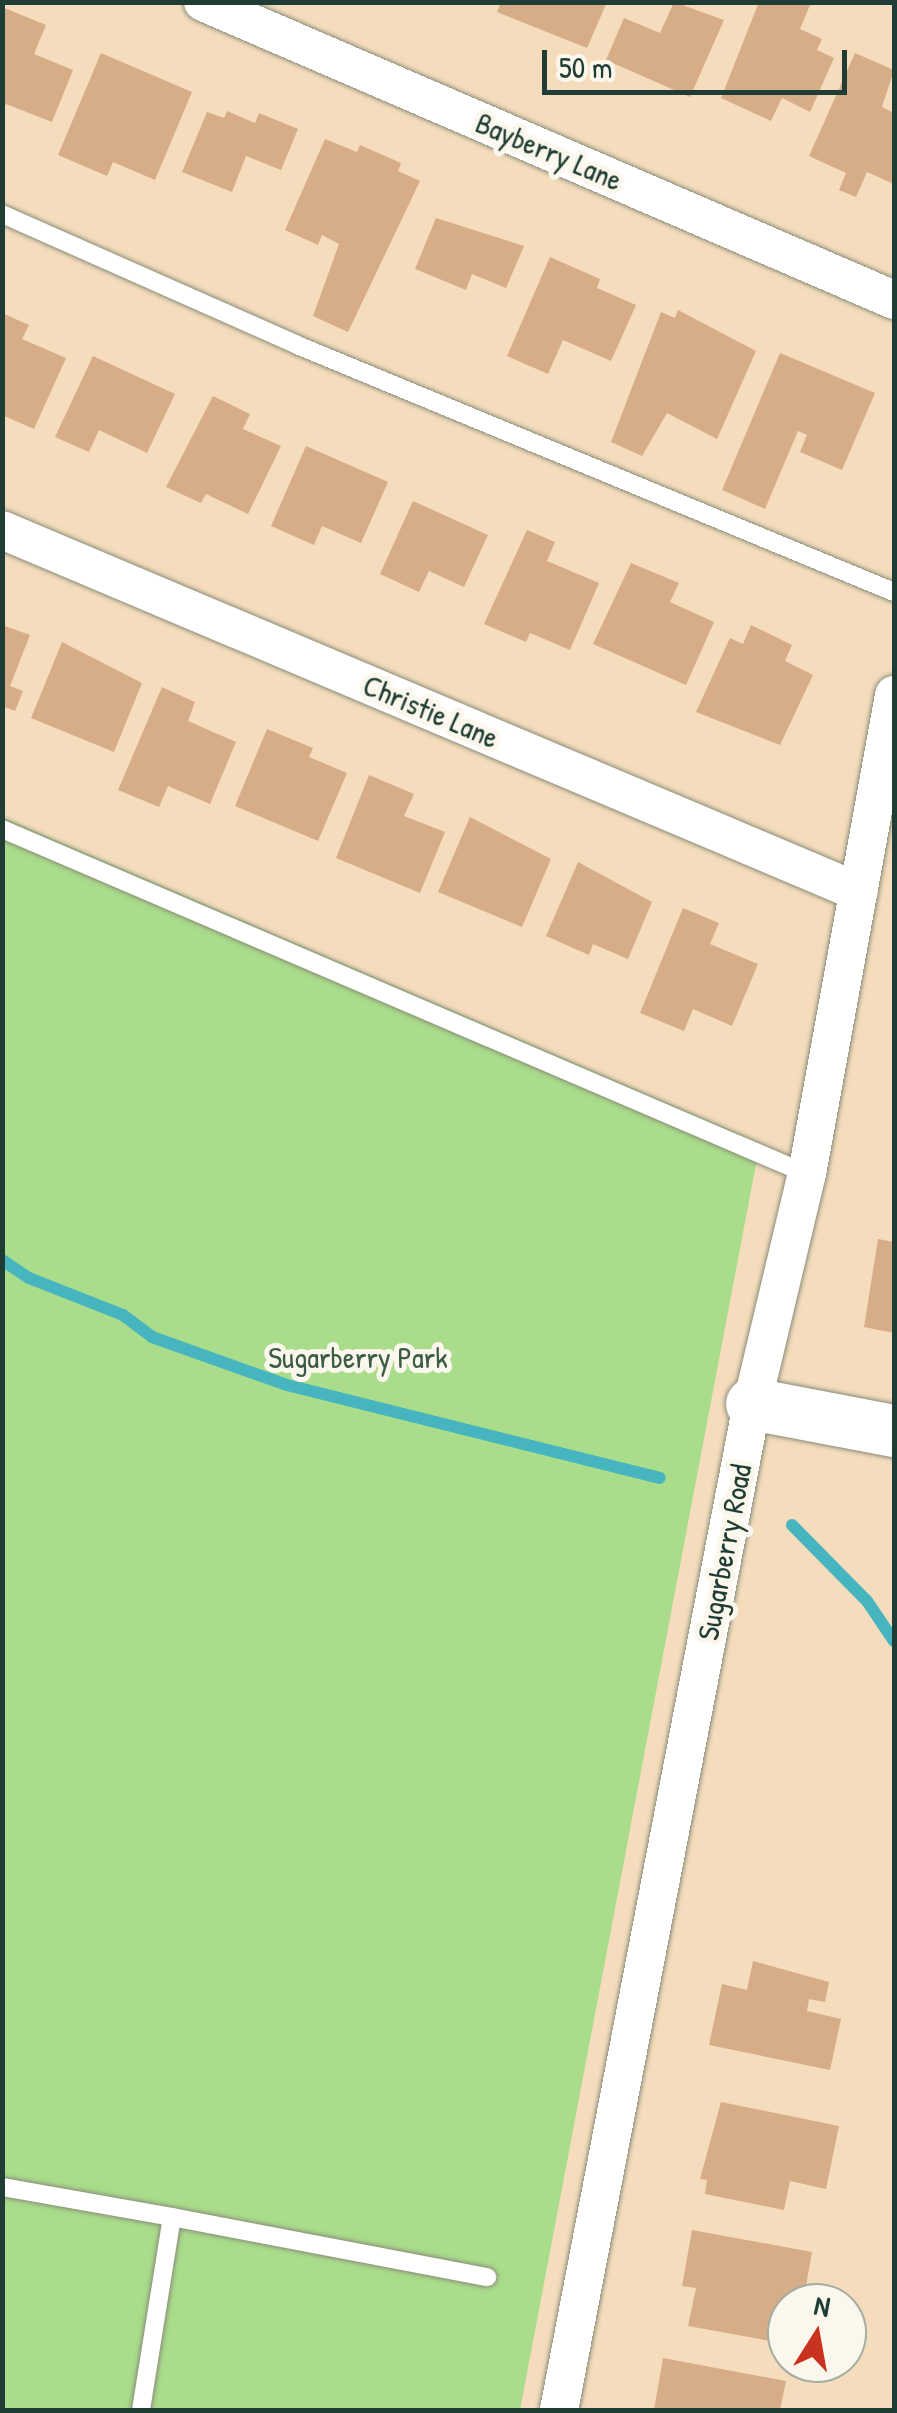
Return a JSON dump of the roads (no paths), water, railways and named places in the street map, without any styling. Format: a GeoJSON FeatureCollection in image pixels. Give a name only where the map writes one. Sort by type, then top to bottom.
{"type":"FeatureCollection","features":[{"type":"Feature","properties":{"kind":"street","name":"Bayberry Lane"},"geometry":{"type":"LineString","coordinates":[[203,2],[894,300]]}},
{"type":"Feature","properties":{"kind":"street","name":"Christie Lane"},"geometry":{"type":"LineString","coordinates":[[2,530],[858,892]]}},
{"type":"Feature","properties":{"kind":"street","name":"Sugarberry Road"},"geometry":{"type":"LineString","coordinates":[[560,2410],[752,1404],[806,1174],[894,695]]}},
{"type":"Feature","properties":{"kind":"street"},"geometry":{"type":"LineString","coordinates":[[752,1404],[894,1431]]}},
{"type":"Feature","properties":{"kind":"lane"},"geometry":{"type":"LineString","coordinates":[[2,214],[298,345],[894,592]]}},
{"type":"Feature","properties":{"kind":"lane"},"geometry":{"type":"LineString","coordinates":[[2,829],[806,1174]]}},
{"type":"Feature","properties":{"kind":"lane"},"geometry":{"type":"LineString","coordinates":[[2,2187],[486,2277]]}},
{"type":"Feature","properties":{"kind":"lane"},"geometry":{"type":"LineString","coordinates":[[142,2410],[172,2217]]}},
{"type":"Feature","properties":{"kind":"waterway"},"geometry":{"type":"LineString","coordinates":[[2,1260],[29,1278],[123,1315],[152,1337],[287,1385],[660,1478]]}},
{"type":"Feature","properties":{"kind":"waterway"},"geometry":{"type":"LineString","coordinates":[[792,1525],[867,1601],[894,1641]]}},
{"type":"Feature","properties":{"kind":"park label","name":"Sugarberry Park"},"geometry":{"type":"Point","coordinates":[358,1357]}}]}
